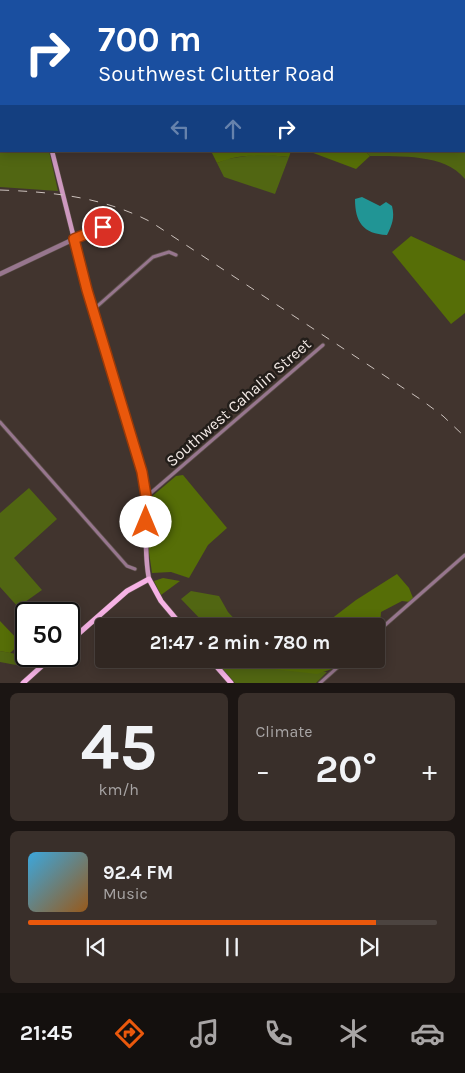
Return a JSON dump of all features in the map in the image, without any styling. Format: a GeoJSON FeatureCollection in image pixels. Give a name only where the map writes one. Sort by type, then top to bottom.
{"type":"FeatureCollection","features":[{"type":"Feature","properties":{"kind":"main road"},"geometry":{"type":"LineString","coordinates":[[52,152],[93,310],[138,457],[146,496],[146,557],[149,579],[161,601],[175,618]]}},
{"type":"Feature","properties":{"kind":"main road"},"geometry":{"type":"LineString","coordinates":[[80,632],[127,591],[149,579]]}},
{"type":"Feature","properties":{"kind":"main road"},"geometry":{"type":"LineString","coordinates":[[23,683],[41,667]]}},
{"type":"Feature","properties":{"kind":"main road"},"geometry":{"type":"LineString","coordinates":[[218,668],[230,683]]}},
{"type":"Feature","properties":{"kind":"street"},"geometry":{"type":"LineString","coordinates":[[0,274],[103,227]]}},
{"type":"Feature","properties":{"kind":"street"},"geometry":{"type":"LineString","coordinates":[[93,310],[153,257],[169,252],[176,255]]}},
{"type":"Feature","properties":{"kind":"street","name":"Southwest Cahalin Street"},"geometry":{"type":"LineString","coordinates":[[146,496],[323,345]]}},
{"type":"Feature","properties":{"kind":"street"},"geometry":{"type":"LineString","coordinates":[[0,422],[127,566],[135,569]]}},
{"type":"Feature","properties":{"kind":"street"},"geometry":{"type":"LineString","coordinates":[[385,625],[465,555]]}},
{"type":"Feature","properties":{"kind":"street"},"geometry":{"type":"LineString","coordinates":[[320,683],[337,668]]}},
{"type":"Feature","properties":{"kind":"green space"},"geometry":{"type":"Polygon","coordinates":[[[0,152],[49,152],[58,191],[0,187],[0,152]]]}},
{"type":"Feature","properties":{"kind":"green space"},"geometry":{"type":"Polygon","coordinates":[[[212,152],[291,152],[289,157],[244,156],[217,163],[212,152]]]}},
{"type":"Feature","properties":{"kind":"green space"},"geometry":{"type":"Polygon","coordinates":[[[311,152],[366,152],[370,156],[356,169],[311,152]]]}},
{"type":"Feature","properties":{"kind":"green space"},"geometry":{"type":"Polygon","coordinates":[[[366,152],[465,152],[465,179],[446,165],[434,161],[421,158],[370,156],[366,152]]]}},
{"type":"Feature","properties":{"kind":"green space"},"geometry":{"type":"Polygon","coordinates":[[[259,154],[289,157],[275,194],[224,177],[217,163],[227,159],[259,154]]]}},
{"type":"Feature","properties":{"kind":"green space"},"geometry":{"type":"Polygon","coordinates":[[[411,236],[465,261],[465,313],[451,324],[392,252],[411,236]]]}},
{"type":"Feature","properties":{"kind":"green space"},"geometry":{"type":"Polygon","coordinates":[[[183,475],[227,528],[208,545],[189,578],[171,572],[152,573],[149,552],[150,498],[176,476],[183,475]]]}},
{"type":"Feature","properties":{"kind":"green space"},"geometry":{"type":"Polygon","coordinates":[[[29,488],[57,519],[14,558],[42,590],[25,602],[15,602],[15,604],[0,587],[0,513],[29,488]]]}},
{"type":"Feature","properties":{"kind":"green space"},"geometry":{"type":"Polygon","coordinates":[[[397,574],[409,588],[413,598],[410,602],[402,601],[381,612],[381,618],[332,618],[356,600],[397,574]]]}},
{"type":"Feature","properties":{"kind":"green space"},"geometry":{"type":"Polygon","coordinates":[[[163,578],[180,581],[161,595],[154,581],[163,578]]]}},
{"type":"Feature","properties":{"kind":"green space"},"geometry":{"type":"Polygon","coordinates":[[[191,591],[219,596],[234,618],[199,618],[181,599],[191,591]]]}},
{"type":"Feature","properties":{"kind":"green space"},"geometry":{"type":"Polygon","coordinates":[[[0,621],[15,637],[15,648],[10,653],[0,651],[0,621]]]}},
{"type":"Feature","properties":{"kind":"green space"},"geometry":{"type":"Polygon","coordinates":[[[0,651],[15,654],[15,665],[0,662],[0,651]]]}},
{"type":"Feature","properties":{"kind":"green space"},"geometry":{"type":"Polygon","coordinates":[[[222,668],[273,668],[327,672],[316,683],[235,683],[222,668]]]}},
{"type":"Feature","properties":{"kind":"green space"},"geometry":{"type":"Polygon","coordinates":[[[263,668],[333,668],[317,674],[263,668]]]}},
{"type":"Feature","properties":{"kind":"water"},"geometry":{"type":"Polygon","coordinates":[[[362,197],[380,206],[386,202],[392,206],[392,221],[387,235],[372,232],[362,225],[355,207],[355,199],[362,197]]]}},
{"type":"Feature","properties":{"kind":"railway"},"geometry":{"type":"LineString","coordinates":[[0,190],[40,192],[78,197],[115,207],[151,222],[420,399],[443,416],[465,437]]}},
{"type":"Feature","properties":{"kind":"route"},"geometry":{"type":"LineString","coordinates":[[103,227],[74,239],[87,290],[142,472],[146,496],[146,522]]}}]}
